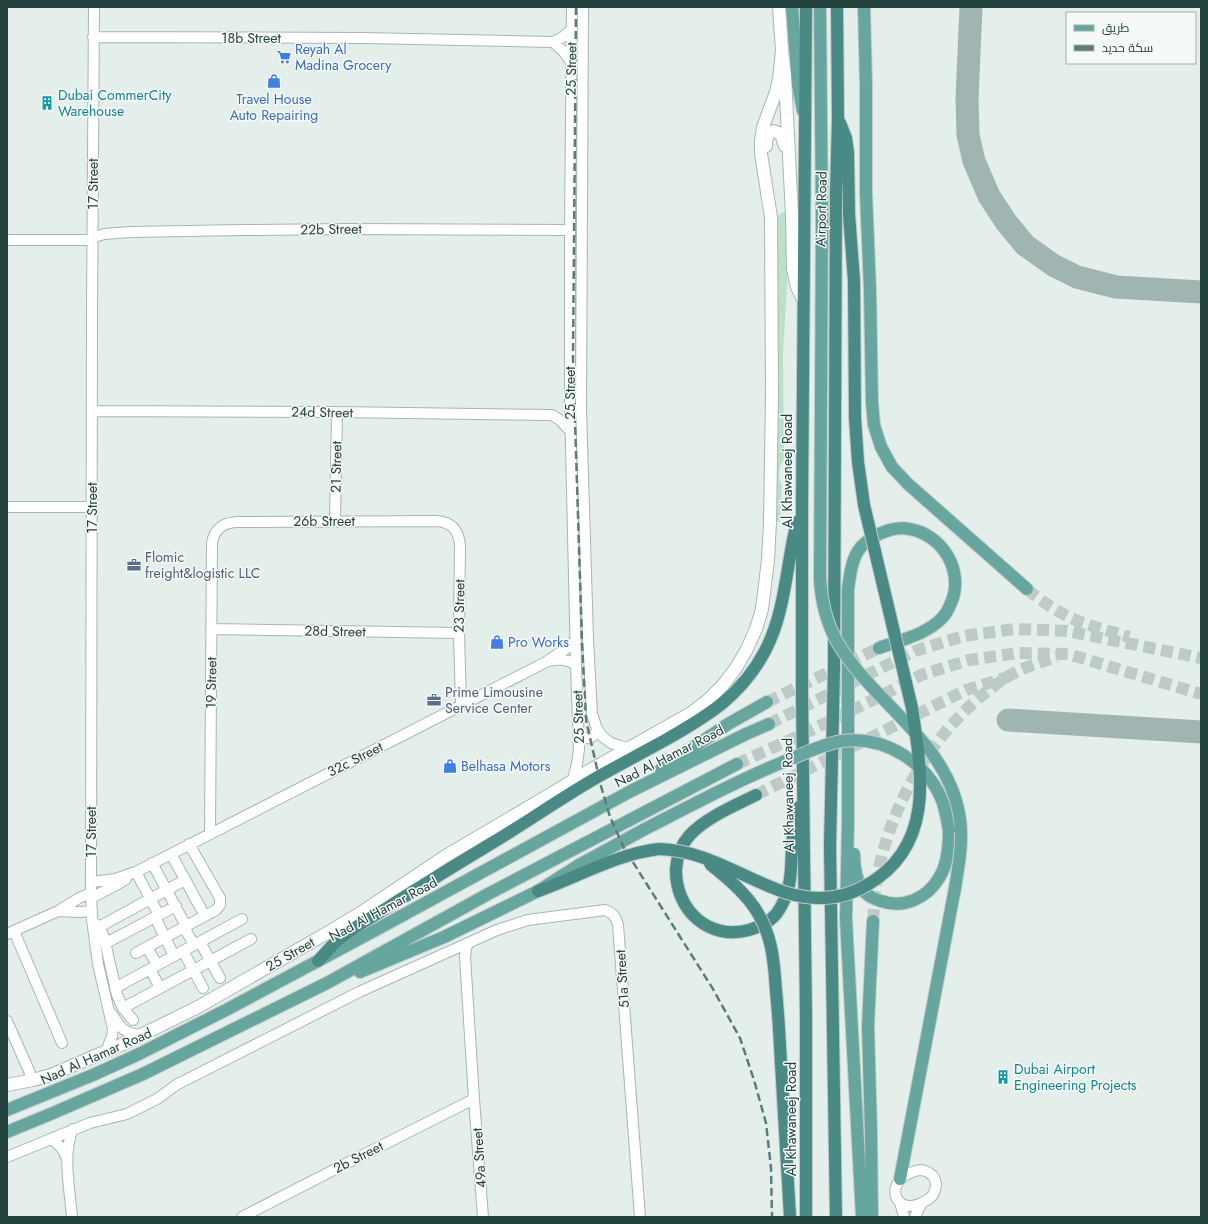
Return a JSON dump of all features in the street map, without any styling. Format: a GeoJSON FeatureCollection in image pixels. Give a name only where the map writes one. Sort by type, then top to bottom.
{"type":"FeatureCollection","features":[{"type":"Feature","properties":{"kind":"highway","name":"Airport Road"},"geometry":{"type":"LineString","coordinates":[[803,373],[806,7]]}},
{"type":"Feature","properties":{"kind":"highway","name":"Airport Road"},"geometry":{"type":"LineString","coordinates":[[836,1217],[830,847],[834,660],[836,200],[838,118],[837,7]]}},
{"type":"Feature","properties":{"kind":"highway"},"geometry":{"type":"LineString","coordinates":[[538,891],[624,857],[644,851],[659,849],[681,850],[702,857],[728,867],[770,887],[789,893],[809,898],[830,898],[850,894],[877,879],[899,857],[914,830],[919,809],[921,788],[916,732],[912,708],[864,505],[858,462],[855,418],[854,289],[849,214],[848,152],[846,138],[838,118]]}},
{"type":"Feature","properties":{"kind":"highway","name":"Al Khawaneej Road"},"geometry":{"type":"LineString","coordinates":[[803,373],[803,795],[806,1016],[806,1217]]}},
{"type":"Feature","properties":{"kind":"highway"},"geometry":{"type":"LineString","coordinates":[[318,961],[337,941],[360,924],[577,789],[706,716],[733,694],[756,667],[772,636],[782,602],[794,536],[802,508]]}},
{"type":"Feature","properties":{"kind":"highway"},"geometry":{"type":"LineString","coordinates":[[756,795],[710,819],[699,827],[688,837],[679,855],[676,876],[684,903],[692,915],[703,924],[716,930],[742,932],[755,929],[766,923],[776,914],[788,892],[791,879],[793,832],[803,795]]}},
{"type":"Feature","properties":{"kind":"highway"},"geometry":{"type":"LineString","coordinates":[[702,857],[733,883],[754,908],[763,922],[773,952],[790,1217]]}},
{"type":"Feature","properties":{"kind":"main road"},"geometry":{"type":"LineString","coordinates":[[792,7],[798,85],[806,121]]}},
{"type":"Feature","properties":{"kind":"main road"},"geometry":{"type":"LineString","coordinates":[[820,7],[822,221],[820,572],[823,603],[828,621],[842,649],[857,669],[930,749],[948,778],[959,813],[961,835],[960,857],[955,888],[900,1179]]}},
{"type":"Feature","properties":{"kind":"main road"},"geometry":{"type":"LineString","coordinates":[[864,7],[866,193],[870,290],[872,402],[874,424],[881,447],[892,467],[908,484],[1027,590]]}},
{"type":"Feature","properties":{"kind":"main road"},"geometry":{"type":"LineString","coordinates":[[862,1217],[846,919],[848,822],[848,589],[853,562],[858,550],[866,542],[887,531],[898,528],[908,528],[930,537],[940,545],[951,560],[956,584],[954,597],[943,618],[933,626],[915,635],[879,648]]}},
{"type":"Feature","properties":{"kind":"main road"},"geometry":{"type":"LineString","coordinates":[[631,791],[697,744],[728,724],[767,702]]}},
{"type":"Feature","properties":{"kind":"main road","name":"Nad Al Hamar Road"},"geometry":{"type":"LineString","coordinates":[[7,1110],[139,1054],[226,1010],[631,791],[739,737],[769,724]]}},
{"type":"Feature","properties":{"kind":"main road"},"geometry":{"type":"LineString","coordinates":[[327,982],[356,973],[444,937],[538,891],[645,829],[703,799],[777,764],[831,744],[851,740],[869,742],[884,746],[912,760],[921,768],[936,789],[943,802],[947,816],[949,841],[946,862],[936,882],[925,894],[908,903],[894,904],[879,901],[870,897],[863,890],[856,873],[854,864],[853,834],[848,822]]}},
{"type":"Feature","properties":{"kind":"main road"},"geometry":{"type":"LineString","coordinates":[[7,1132],[143,1074],[327,982],[490,893],[737,764]]}},
{"type":"Feature","properties":{"kind":"main road"},"geometry":{"type":"LineString","coordinates":[[872,1217],[868,1026],[873,921]]}},
{"type":"Feature","properties":{"kind":"street","name":"17 Street"},"geometry":{"type":"LineString","coordinates":[[94,7],[91,896],[98,964],[113,1029],[106,1052]]}},
{"type":"Feature","properties":{"kind":"street","name":"25 Street"},"geometry":{"type":"LineString","coordinates":[[7,1085],[51,1075],[106,1052],[198,1007],[344,924],[444,857],[573,780],[579,749],[570,431],[572,7]]}},
{"type":"Feature","properties":{"kind":"street","name":"25 Street"},"geometry":{"type":"LineString","coordinates":[[582,7],[581,409],[588,639],[592,714],[597,729],[603,737],[620,746],[629,748]]}},
{"type":"Feature","properties":{"kind":"street"},"geometry":{"type":"LineString","coordinates":[[780,7],[792,216],[793,269],[797,287],[804,299]]}},
{"type":"Feature","properties":{"kind":"street"},"geometry":{"type":"LineString","coordinates":[[571,62],[563,51],[553,42],[572,29]]}},
{"type":"Feature","properties":{"kind":"street","name":"18b Street"},"geometry":{"type":"LineString","coordinates":[[94,37],[364,38],[553,42]]}},
{"type":"Feature","properties":{"kind":"street"},"geometry":{"type":"LineString","coordinates":[[573,780],[691,713],[708,700],[736,668],[753,636],[762,609],[768,560],[770,522],[772,394],[771,217],[761,154],[761,140],[763,127],[776,92],[782,51]]}},
{"type":"Feature","properties":{"kind":"street"},"geometry":{"type":"LineString","coordinates":[[764,173],[766,138],[770,132],[774,131],[781,134],[788,152]]}},
{"type":"Feature","properties":{"kind":"street","name":"22b Street"},"geometry":{"type":"LineString","coordinates":[[7,240],[93,239],[105,234],[130,232],[235,230],[570,230]]}},
{"type":"Feature","properties":{"kind":"street"},"geometry":{"type":"LineString","coordinates":[[570,401],[564,408],[552,415],[560,420],[570,431]]}},
{"type":"Feature","properties":{"kind":"street","name":"24d Street"},"geometry":{"type":"LineString","coordinates":[[92,410],[552,415]]}},
{"type":"Feature","properties":{"kind":"street","name":"21 Street"},"geometry":{"type":"LineString","coordinates":[[335,521],[337,412]]}},
{"type":"Feature","properties":{"kind":"street"},"geometry":{"type":"LineString","coordinates":[[7,507],[92,507]]}},
{"type":"Feature","properties":{"kind":"street","name":"26b Street"},"geometry":{"type":"LineString","coordinates":[[215,533],[221,527],[232,522],[436,521]]}},
{"type":"Feature","properties":{"kind":"street","name":"23 Street"},"geometry":{"type":"LineString","coordinates":[[436,521],[449,524],[456,530],[460,537],[459,633],[461,705]]}},
{"type":"Feature","properties":{"kind":"street","name":"19 Street"},"geometry":{"type":"LineString","coordinates":[[210,834],[212,543],[215,533]]}},
{"type":"Feature","properties":{"kind":"street","name":"28d Street"},"geometry":{"type":"LineString","coordinates":[[212,629],[459,633]]}},
{"type":"Feature","properties":{"kind":"street","name":"32c Street"},"geometry":{"type":"LineString","coordinates":[[10,933],[58,911],[79,898],[91,896],[118,884],[152,863],[546,662],[576,640]]}},
{"type":"Feature","properties":{"kind":"street"},"geometry":{"type":"LineString","coordinates":[[546,662],[566,660],[576,665]]}},
{"type":"Feature","properties":{"kind":"street"},"geometry":{"type":"LineString","coordinates":[[578,734],[582,738],[592,738],[596,734],[597,729]]}},
{"type":"Feature","properties":{"kind":"street"},"geometry":{"type":"LineString","coordinates":[[136,953],[205,916],[218,908],[221,902],[189,844]]}},
{"type":"Feature","properties":{"kind":"street"},"geometry":{"type":"LineString","coordinates":[[171,854],[205,916]]}},
{"type":"Feature","properties":{"kind":"street"},"geometry":{"type":"LineString","coordinates":[[152,863],[176,906],[185,926],[220,978]]}},
{"type":"Feature","properties":{"kind":"street"},"geometry":{"type":"LineString","coordinates":[[134,873],[150,899],[165,937],[193,970],[203,988]]}},
{"type":"Feature","properties":{"kind":"street","name":"32c Street"},"geometry":{"type":"LineString","coordinates":[[92,882],[115,879],[134,873]]}},
{"type":"Feature","properties":{"kind":"street"},"geometry":{"type":"LineString","coordinates":[[133,1020],[123,1008],[115,988],[106,943],[94,919],[150,899],[185,880]]}},
{"type":"Feature","properties":{"kind":"street"},"geometry":{"type":"LineString","coordinates":[[106,943],[176,906]]}},
{"type":"Feature","properties":{"kind":"street","name":"51a Street"},"geometry":{"type":"LineString","coordinates":[[7,1157],[50,1140],[72,1129],[94,1121],[127,1114],[143,1107],[176,1085],[359,992],[497,930],[539,918],[605,910],[614,915],[618,925],[640,1217]]}},
{"type":"Feature","properties":{"kind":"street","name":"32c Street"},"geometry":{"type":"LineString","coordinates":[[58,911],[80,912],[94,919]]}},
{"type":"Feature","properties":{"kind":"street"},"geometry":{"type":"LineString","coordinates":[[115,988],[242,919]]}},
{"type":"Feature","properties":{"kind":"street"},"geometry":{"type":"LineString","coordinates":[[10,933],[62,1042]]}},
{"type":"Feature","properties":{"kind":"street"},"geometry":{"type":"LineString","coordinates":[[123,1008],[252,939]]}},
{"type":"Feature","properties":{"kind":"street","name":"49a Street"},"geometry":{"type":"LineString","coordinates":[[468,944],[465,953],[483,1217]]}},
{"type":"Feature","properties":{"kind":"street"},"geometry":{"type":"LineString","coordinates":[[147,947],[160,988]]}},
{"type":"Feature","properties":{"kind":"street"},"geometry":{"type":"LineString","coordinates":[[449,952],[460,960],[467,973]]}},
{"type":"Feature","properties":{"kind":"street","name":"17 Street"},"geometry":{"type":"LineString","coordinates":[[108,1007],[118,1025],[131,1034],[141,1035]]}},
{"type":"Feature","properties":{"kind":"street"},"geometry":{"type":"LineString","coordinates":[[7,1021],[33,1080]]}},
{"type":"Feature","properties":{"kind":"street","name":"2b Street"},"geometry":{"type":"LineString","coordinates":[[242,1217],[474,1099]]}},
{"type":"Feature","properties":{"kind":"street"},"geometry":{"type":"LineString","coordinates":[[72,1129],[69,1139],[67,1159],[72,1217]]}},
{"type":"Feature","properties":{"kind":"street"},"geometry":{"type":"LineString","coordinates":[[50,1140],[54,1141],[61,1147],[67,1159]]}},
{"type":"Feature","properties":{"kind":"street"},"geometry":{"type":"LineString","coordinates":[[900,1202],[903,1205],[912,1207],[930,1198],[935,1192],[936,1183],[932,1176],[924,1171],[916,1171],[907,1174],[900,1179],[895,1190],[904,1217]]}},
{"type":"Feature","properties":{"kind":"street"},"geometry":{"type":"LineString","coordinates":[[915,1217],[922,1203]]}},
{"type":"Feature","properties":{"kind":"green space"},"geometry":{"type":"Polygon","coordinates":[[[783,212],[787,214],[788,267],[783,355],[784,459],[779,472],[782,486],[780,522],[772,520],[775,252],[778,250],[778,216],[783,212]]]}},
{"type":"Feature","properties":{"kind":"taxiway"},"geometry":{"type":"LineString","coordinates":[[971,7],[967,98],[968,135],[974,161],[989,196],[1006,222],[1025,245],[1053,265],[1077,277],[1116,287],[1201,292]]}},
{"type":"Feature","properties":{"kind":"taxiway"},"geometry":{"type":"LineString","coordinates":[[1008,720],[1201,732]]}},
{"type":"Feature","properties":{"kind":"tunnel"},"geometry":{"type":"LineString","coordinates":[[1027,589],[1058,611],[1071,618],[1129,637]]}},
{"type":"Feature","properties":{"kind":"tunnel"},"geometry":{"type":"LineString","coordinates":[[769,724],[915,651],[964,636],[1015,629],[1067,631],[1201,658]]}},
{"type":"Feature","properties":{"kind":"tunnel"},"geometry":{"type":"LineString","coordinates":[[767,702],[879,648]]}},
{"type":"Feature","properties":{"kind":"tunnel"},"geometry":{"type":"LineString","coordinates":[[737,764],[805,733],[921,675],[969,660],[1018,653],[1068,654],[1201,694]]}},
{"type":"Feature","properties":{"kind":"tunnel"},"geometry":{"type":"LineString","coordinates":[[873,921],[875,890],[881,859],[903,798],[918,770],[937,743],[958,718],[981,696],[1007,677],[1031,666],[1057,657]]}},
{"type":"Feature","properties":{"kind":"tunnel"},"geometry":{"type":"LineString","coordinates":[[756,795],[966,690],[1008,677]]}},
{"type":"Feature","properties":{"kind":"railway"},"geometry":{"type":"LineString","coordinates":[[576,7],[573,358],[586,720],[601,786],[610,817],[624,848],[713,989],[740,1038],[766,1123],[771,1168],[772,1217]]}},
{"type":"Feature","properties":{"kind":"place","name":"Reyah Al Madina Grocery"},"geometry":{"type":"Point","coordinates":[284,57]}},
{"type":"Feature","properties":{"kind":"place","name":"Travel House Auto Repairing"},"geometry":{"type":"Point","coordinates":[274,81]}},
{"type":"Feature","properties":{"kind":"place","name":"Dubai CommerCity Warehouse"},"geometry":{"type":"Point","coordinates":[47,103]}},
{"type":"Feature","properties":{"kind":"place","name":"Flomic freight&logistic LLC"},"geometry":{"type":"Point","coordinates":[134,565]}},
{"type":"Feature","properties":{"kind":"place","name":"Pro Works"},"geometry":{"type":"Point","coordinates":[497,642]}},
{"type":"Feature","properties":{"kind":"place","name":"Prime Limousine Service Center"},"geometry":{"type":"Point","coordinates":[434,700]}},
{"type":"Feature","properties":{"kind":"place","name":"Belhasa Motors"},"geometry":{"type":"Point","coordinates":[450,766]}},
{"type":"Feature","properties":{"kind":"place","name":"Dubai Airport Engineering Projects"},"geometry":{"type":"Point","coordinates":[1003,1077]}}]}
